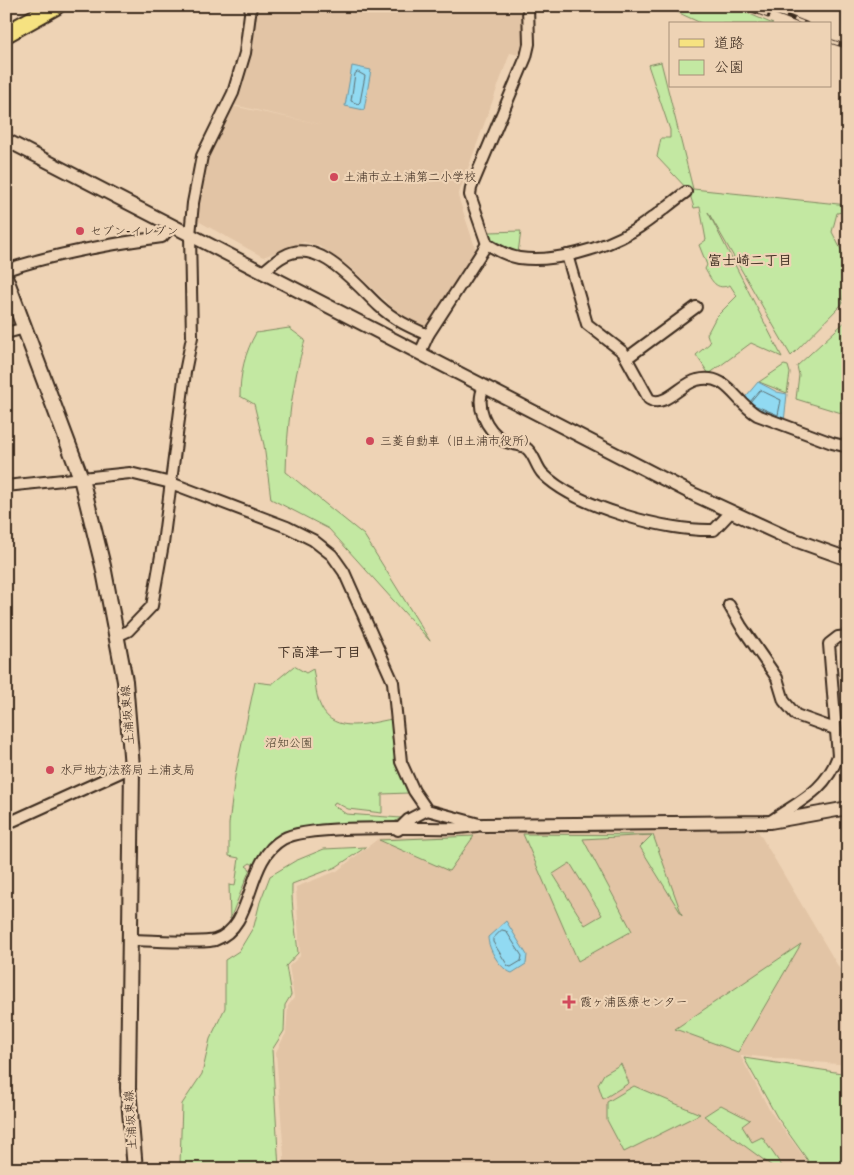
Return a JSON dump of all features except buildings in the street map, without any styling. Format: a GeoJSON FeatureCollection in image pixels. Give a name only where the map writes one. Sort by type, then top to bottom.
{"type":"FeatureCollection","features":[{"type":"Feature","properties":{"kind":"main road"},"geometry":{"type":"LineString","coordinates":[[6,34],[56,6]]}},
{"type":"Feature","properties":{"kind":"main road","name":"土浦坂東線"},"geometry":{"type":"LineString","coordinates":[[6,280],[81,478],[118,636],[125,681],[132,767],[128,1088],[136,1169]]}},
{"type":"Feature","properties":{"kind":"street"},"geometry":{"type":"LineString","coordinates":[[118,636],[128,631],[152,606],[171,483],[185,372],[192,337],[190,235],[193,203],[202,156],[233,92],[245,53],[251,6]]}},
{"type":"Feature","properties":{"kind":"street"},"geometry":{"type":"LineString","coordinates":[[528,6],[529,44],[526,57],[471,188],[470,195],[487,244],[504,254],[518,258],[552,259],[631,232],[686,192]]}},
{"type":"Feature","properties":{"kind":"street"},"geometry":{"type":"LineString","coordinates":[[6,140],[74,174],[171,227],[263,272],[730,513],[848,559]]}},
{"type":"Feature","properties":{"kind":"street"},"geometry":{"type":"LineString","coordinates":[[6,270],[44,257],[104,244],[162,237],[171,227]]}},
{"type":"Feature","properties":{"kind":"street"},"geometry":{"type":"LineString","coordinates":[[420,353],[428,335],[487,244]]}},
{"type":"Feature","properties":{"kind":"street"},"geometry":{"type":"LineString","coordinates":[[263,272],[286,254],[306,251],[318,255],[340,268],[379,306],[402,324],[428,335]]}},
{"type":"Feature","properties":{"kind":"street"},"geometry":{"type":"LineString","coordinates":[[567,255],[587,324],[616,346],[627,358],[652,402],[666,398],[687,383],[697,379],[719,381],[725,384],[748,409],[757,414],[832,443],[848,447]]}},
{"type":"Feature","properties":{"kind":"street"},"geometry":{"type":"LineString","coordinates":[[627,358],[696,307]]}},
{"type":"Feature","properties":{"kind":"street"},"geometry":{"type":"LineString","coordinates":[[6,333],[25,328]]}},
{"type":"Feature","properties":{"kind":"street"},"geometry":{"type":"LineString","coordinates":[[484,386],[479,397],[486,425],[505,441],[527,449],[542,473],[575,497],[638,519],[695,531],[714,530],[730,513]]}},
{"type":"Feature","properties":{"kind":"street"},"geometry":{"type":"LineString","coordinates":[[6,486],[130,473],[171,483],[287,527],[313,540],[332,555],[344,572],[393,682],[402,762],[414,791],[427,810],[483,825]]}},
{"type":"Feature","properties":{"kind":"street"},"geometry":{"type":"LineString","coordinates":[[730,605],[741,626],[777,678],[784,701],[796,715],[835,729]]}},
{"type":"Feature","properties":{"kind":"street"},"geometry":{"type":"LineString","coordinates":[[770,822],[813,795],[826,779],[838,756],[829,644],[838,638],[848,636]]}},
{"type":"Feature","properties":{"kind":"street"},"geometry":{"type":"LineString","coordinates":[[6,824],[132,767]]}},
{"type":"Feature","properties":{"kind":"street"},"geometry":{"type":"LineString","coordinates":[[131,940],[213,941],[227,934],[239,919],[256,872],[273,846],[283,839],[320,831],[458,828],[483,825],[770,822],[848,808]]}},
{"type":"Feature","properties":{"kind":"street"},"geometry":{"type":"LineString","coordinates":[[398,830],[408,820],[427,810]]}},
{"type":"Feature","properties":{"kind":"shaded area","name":"土浦市立土浦第二小学校"},"geometry":{"type":"Polygon","coordinates":[[[255,6],[522,6],[523,43],[519,55],[510,53],[458,196],[476,250],[425,329],[398,313],[351,268],[319,246],[304,242],[263,257],[198,221],[197,202],[207,158],[232,106],[324,125],[233,105],[254,43],[255,6]]]}},
{"type":"Feature","properties":{"kind":"shaded area","name":"霞ヶ浦医療センター"},"geometry":{"type":"Polygon","coordinates":[[[562,831],[758,831],[848,983],[848,1065],[740,1055],[770,1111],[807,1161],[796,1169],[285,1169],[276,1052],[286,1033],[288,1006],[294,998],[289,966],[300,956],[296,887],[337,871],[379,838],[562,831]]]}},
{"type":"Feature","properties":{"kind":"green space"},"geometry":{"type":"Polygon","coordinates":[[[664,6],[731,6],[768,22],[699,22],[664,6]]]}},
{"type":"Feature","properties":{"kind":"green space"},"geometry":{"type":"Polygon","coordinates":[[[661,62],[693,189],[848,205],[848,211],[837,213],[832,232],[848,263],[848,278],[842,304],[791,356],[708,212],[782,357],[751,343],[709,374],[696,355],[710,343],[707,334],[716,317],[737,296],[730,285],[721,287],[715,284],[705,269],[707,265],[699,245],[706,240],[700,207],[694,208],[689,191],[657,157],[661,138],[670,138],[670,130],[648,65],[661,62]]]}},
{"type":"Feature","properties":{"kind":"green space"},"geometry":{"type":"Polygon","coordinates":[[[521,231],[518,253],[497,246],[488,237],[490,232],[521,231]]]}},
{"type":"Feature","properties":{"kind":"green space"},"geometry":{"type":"Polygon","coordinates":[[[848,319],[848,415],[796,399],[799,375],[797,366],[848,319]]]}},
{"type":"Feature","properties":{"kind":"green space"},"geometry":{"type":"Polygon","coordinates":[[[289,328],[305,340],[291,406],[286,472],[364,535],[430,641],[329,529],[271,499],[264,445],[254,404],[240,396],[241,380],[246,355],[256,333],[289,328]]]}},
{"type":"Feature","properties":{"kind":"green space"},"geometry":{"type":"Polygon","coordinates":[[[784,365],[788,366],[790,373],[787,393],[759,382],[784,365]]]}},
{"type":"Feature","properties":{"kind":"green space","name":"沼知公園"},"geometry":{"type":"Polygon","coordinates":[[[294,666],[306,673],[313,669],[321,707],[327,716],[334,721],[353,725],[392,719],[395,759],[408,793],[382,794],[382,813],[348,809],[335,802],[333,805],[346,814],[401,818],[394,822],[299,828],[291,830],[272,841],[254,865],[250,863],[246,866],[250,869],[230,919],[229,885],[235,886],[239,858],[229,856],[229,824],[235,776],[255,682],[272,684],[294,666]]]}},
{"type":"Feature","properties":{"kind":"green space"},"geometry":{"type":"Polygon","coordinates":[[[523,834],[653,835],[682,915],[640,847],[652,835],[583,839],[632,931],[578,961],[523,834]],[[570,863],[553,874],[585,925],[602,915],[570,863]]]}},
{"type":"Feature","properties":{"kind":"green space"},"geometry":{"type":"Polygon","coordinates":[[[474,836],[449,871],[379,840],[474,836]]]}},
{"type":"Feature","properties":{"kind":"green space"},"geometry":{"type":"Polygon","coordinates":[[[366,847],[336,867],[292,884],[298,953],[286,966],[291,995],[285,1005],[284,1031],[272,1050],[279,1169],[187,1169],[180,1163],[182,1104],[202,1074],[210,1039],[225,1008],[225,960],[239,951],[254,926],[260,902],[270,876],[295,861],[324,849],[366,847]]]}},
{"type":"Feature","properties":{"kind":"green space"},"geometry":{"type":"Polygon","coordinates":[[[801,944],[738,1052],[675,1029],[801,944]]]}},
{"type":"Feature","properties":{"kind":"green space"},"geometry":{"type":"Polygon","coordinates":[[[744,1058],[848,1074],[848,1169],[800,1169],[809,1162],[777,1117],[744,1058]]]}},
{"type":"Feature","properties":{"kind":"green space"},"geometry":{"type":"Polygon","coordinates":[[[621,1064],[629,1083],[603,1099],[598,1084],[604,1074],[621,1064]]]}},
{"type":"Feature","properties":{"kind":"green space"},"geometry":{"type":"Polygon","coordinates":[[[634,1086],[700,1114],[624,1152],[607,1120],[607,1102],[634,1086]]]}},
{"type":"Feature","properties":{"kind":"green space"},"geometry":{"type":"Polygon","coordinates":[[[721,1105],[750,1120],[742,1126],[752,1142],[762,1137],[784,1169],[776,1169],[704,1116],[721,1105]]]}},
{"type":"Feature","properties":{"kind":"water"},"geometry":{"type":"Polygon","coordinates":[[[352,66],[371,70],[364,110],[345,106],[352,66]]]}},
{"type":"Feature","properties":{"kind":"water"},"geometry":{"type":"Polygon","coordinates":[[[758,382],[777,392],[787,394],[784,422],[757,413],[742,401],[758,382]]]}},
{"type":"Feature","properties":{"kind":"water"},"geometry":{"type":"Polygon","coordinates":[[[506,921],[527,955],[526,964],[512,973],[499,963],[492,953],[488,937],[506,921]]]}},
{"type":"Feature","properties":{"kind":"railway"},"geometry":{"type":"LineString","coordinates":[[742,6],[768,16]]}},
{"type":"Feature","properties":{"kind":"railway"},"geometry":{"type":"LineString","coordinates":[[761,6],[801,22]]}},
{"type":"Feature","properties":{"kind":"railway"},"geometry":{"type":"LineString","coordinates":[[832,42],[848,47]]}},
{"type":"Feature","properties":{"kind":"place","name":"土浦市立土浦第二小学校"},"geometry":{"type":"Point","coordinates":[334,177]}},
{"type":"Feature","properties":{"kind":"place","name":"セブン-イレブン"},"geometry":{"type":"Point","coordinates":[80,231]}},
{"type":"Feature","properties":{"kind":"place","name":"三菱自動車（旧土浦市役所）"},"geometry":{"type":"Point","coordinates":[370,441]}},
{"type":"Feature","properties":{"kind":"place","name":"水戸地方法務局 土浦支局"},"geometry":{"type":"Point","coordinates":[50,770]}},
{"type":"Feature","properties":{"kind":"place","name":"霞ヶ浦医療センター"},"geometry":{"type":"Point","coordinates":[569,1002]}},
{"type":"Feature","properties":{"kind":"district","name":"富士崎二丁目"},"geometry":{"type":"Point","coordinates":[750,260]}},
{"type":"Feature","properties":{"kind":"district","name":"下高津一丁目"},"geometry":{"type":"Point","coordinates":[319,652]}}]}
